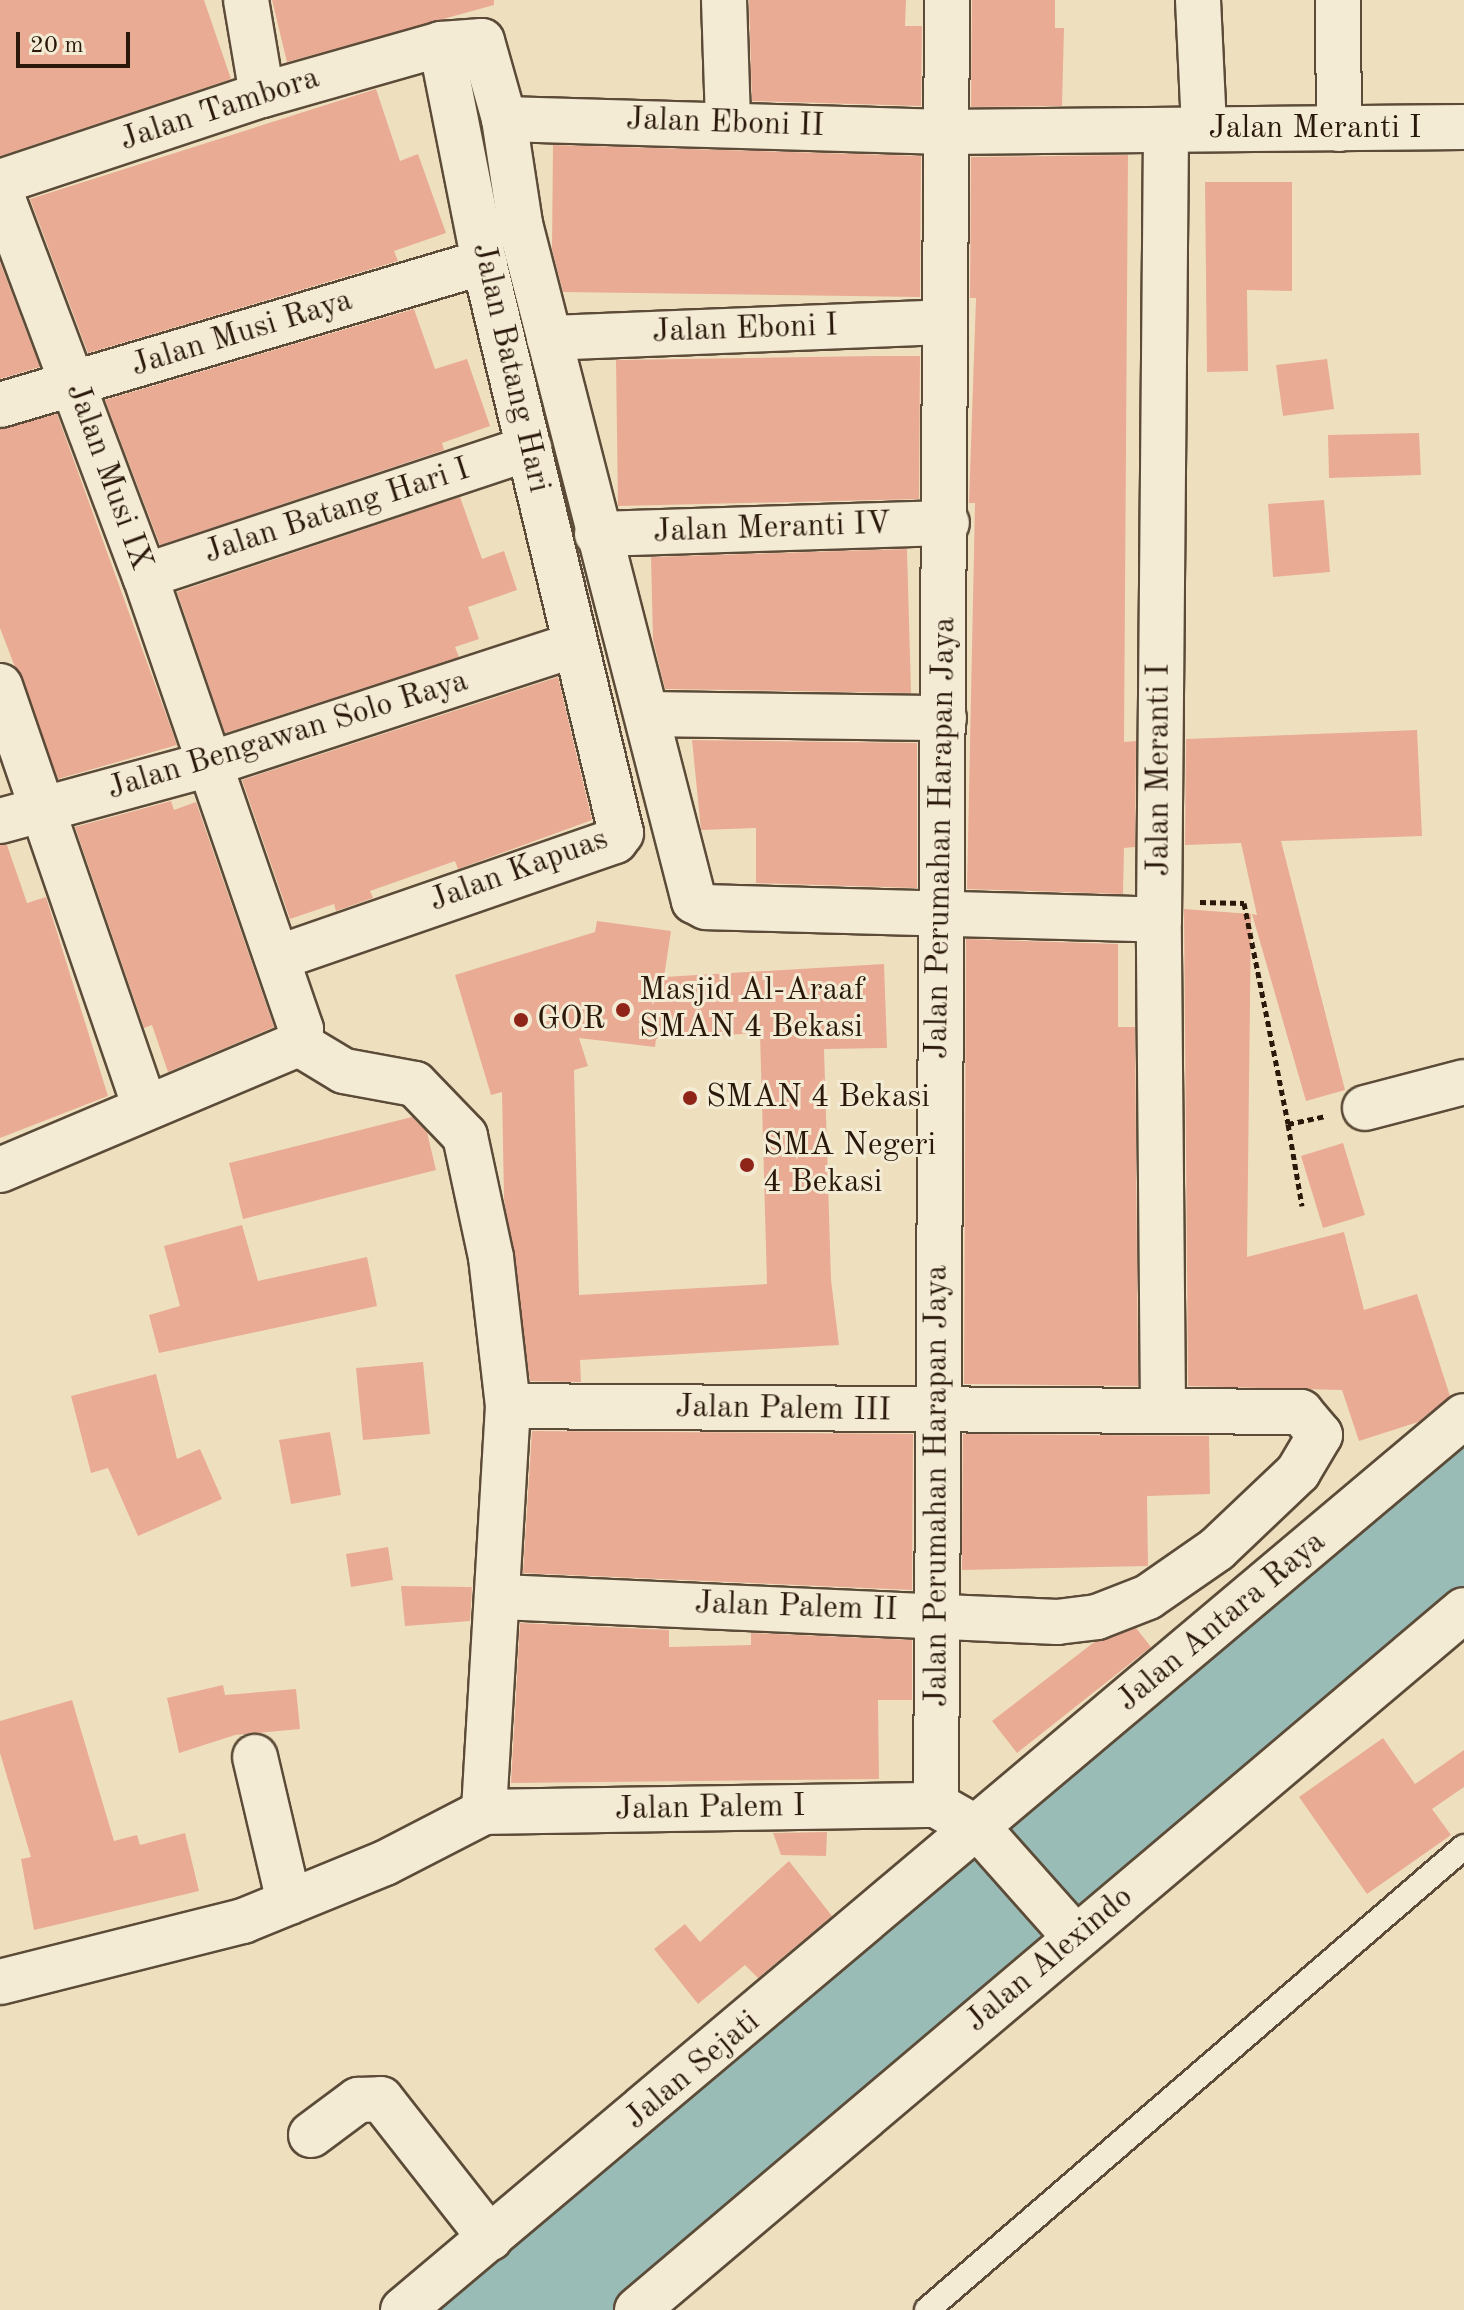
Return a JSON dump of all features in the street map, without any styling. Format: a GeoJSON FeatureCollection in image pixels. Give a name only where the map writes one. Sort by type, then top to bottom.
{"type":"FeatureCollection","features":[{"type":"Feature","properties":{"kind":"street"},"geometry":{"type":"LineString","coordinates":[[246,0],[262,95]]}},
{"type":"Feature","properties":{"kind":"street"},"geometry":{"type":"LineString","coordinates":[[724,0],[728,122]]}},
{"type":"Feature","properties":{"kind":"street","name":"Jalan Perumahan Harapan Jaya"},"geometry":{"type":"LineString","coordinates":[[936,1805],[941,1412],[937,916],[947,523],[941,322],[947,0]]}},
{"type":"Feature","properties":{"kind":"street"},"geometry":{"type":"LineString","coordinates":[[1185,130],[1198,0]]}},
{"type":"Feature","properties":{"kind":"street"},"geometry":{"type":"LineString","coordinates":[[1338,0],[1339,129]]}},
{"type":"Feature","properties":{"kind":"street","name":"Jalan Tambora"},"geometry":{"type":"LineString","coordinates":[[0,182],[262,95],[441,44],[485,43],[504,119]]}},
{"type":"Feature","properties":{"kind":"street","name":"Jalan Batang Hari"},"geometry":{"type":"LineString","coordinates":[[441,44],[484,262],[575,645],[621,691]]}},
{"type":"Feature","properties":{"kind":"street"},"geometry":{"type":"LineString","coordinates":[[504,119],[520,224],[597,534],[621,691],[694,901],[706,907],[937,916],[1159,911]]}},
{"type":"Feature","properties":{"kind":"street","name":"Jalan Eboni II"},"geometry":{"type":"LineString","coordinates":[[504,119],[728,122],[946,132]]}},
{"type":"Feature","properties":{"kind":"street","name":"Jalan Meranti I"},"geometry":{"type":"LineString","coordinates":[[946,132],[1464,127]]}},
{"type":"Feature","properties":{"kind":"street","name":"Jalan Meranti I"},"geometry":{"type":"LineString","coordinates":[[1163,1410],[1159,911],[1185,130]]}},
{"type":"Feature","properties":{"kind":"street","name":"Jalan Musi IX"},"geometry":{"type":"LineString","coordinates":[[0,191],[145,576],[301,1029],[299,1044]]}},
{"type":"Feature","properties":{"kind":"street","name":"Jalan Musi Raya"},"geometry":{"type":"LineString","coordinates":[[0,405],[484,262]]}},
{"type":"Feature","properties":{"kind":"street","name":"Jalan Eboni I"},"geometry":{"type":"LineString","coordinates":[[549,338],[941,322]]}},
{"type":"Feature","properties":{"kind":"street","name":"Jalan Batang Hari I"},"geometry":{"type":"LineString","coordinates":[[145,576],[529,448]]}},
{"type":"Feature","properties":{"kind":"street","name":"Jalan Meranti IV"},"geometry":{"type":"LineString","coordinates":[[597,534],[947,523]]}},
{"type":"Feature","properties":{"kind":"street","name":"Jalan Bengawan Solo Raya"},"geometry":{"type":"LineString","coordinates":[[0,821],[210,764],[575,645]]}},
{"type":"Feature","properties":{"kind":"street"},"geometry":{"type":"LineString","coordinates":[[0,686],[47,809],[144,1105]]}},
{"type":"Feature","properties":{"kind":"street"},"geometry":{"type":"LineString","coordinates":[[621,691],[944,718]]}},
{"type":"Feature","properties":{"kind":"street","name":"Jalan Kapuas"},"geometry":{"type":"LineString","coordinates":[[277,958],[615,841],[622,820],[621,691]]}},
{"type":"Feature","properties":{"kind":"street"},"geometry":{"type":"LineString","coordinates":[[0,1170],[144,1105],[299,1044],[344,1071],[415,1084],[461,1128],[491,1257],[508,1406],[501,1597],[484,1812],[289,1902],[191,1937],[0,1982]]}},
{"type":"Feature","properties":{"kind":"street"},"geometry":{"type":"LineString","coordinates":[[1365,1108],[1464,1082]]}},
{"type":"Feature","properties":{"kind":"street","name":"Jalan Palem III"},"geometry":{"type":"LineString","coordinates":[[508,1406],[941,1412],[1301,1412],[1316,1424],[1316,1448]]}},
{"type":"Feature","properties":{"kind":"street","name":"Jalan Antara Raya"},"geometry":{"type":"LineString","coordinates":[[992,1842],[1464,1416]]}},
{"type":"Feature","properties":{"kind":"street","name":"Jalan Palem II"},"geometry":{"type":"LineString","coordinates":[[501,1597],[937,1613],[1057,1622],[1134,1604],[1217,1549],[1316,1448]]}},
{"type":"Feature","properties":{"kind":"street","name":"Jalan Alexindo"},"geometry":{"type":"LineString","coordinates":[[637,2310],[1064,1925],[1464,1610]]}},
{"type":"Feature","properties":{"kind":"street"},"geometry":{"type":"LineString","coordinates":[[255,1757],[289,1902]]}},
{"type":"Feature","properties":{"kind":"street"},"geometry":{"type":"LineString","coordinates":[[936,1805],[992,1842],[1064,1925]]}},
{"type":"Feature","properties":{"kind":"street","name":"Jalan Palem I"},"geometry":{"type":"LineString","coordinates":[[484,1812],[936,1805]]}},
{"type":"Feature","properties":{"kind":"street","name":"Jalan Sejati"},"geometry":{"type":"LineString","coordinates":[[403,2310],[992,1842]]}},
{"type":"Feature","properties":{"kind":"street"},"geometry":{"type":"LineString","coordinates":[[311,2135],[358,2100],[381,2099],[490,2238]]}},
{"type":"Feature","properties":{"kind":"lane"},"geometry":{"type":"LineString","coordinates":[[927,2310],[1464,1847]]}},
{"type":"Feature","properties":{"kind":"path"},"geometry":{"type":"LineString","coordinates":[[1159,911],[1244,903],[1302,1206]]}},
{"type":"Feature","properties":{"kind":"path"},"geometry":{"type":"LineString","coordinates":[[1288,1124],[1365,1108]]}},
{"type":"Feature","properties":{"kind":"water"},"geometry":{"type":"Polygon","coordinates":[[[1464,1416],[1464,1612],[637,2310],[406,2310],[1464,1416]]]}},
{"type":"Feature","properties":{"kind":"building"},"geometry":{"type":"Polygon","coordinates":[[[0,0],[204,0],[231,79],[0,156],[0,0]]]}},
{"type":"Feature","properties":{"kind":"building"},"geometry":{"type":"Polygon","coordinates":[[[272,0],[494,0],[494,5],[287,62],[272,0]]]}},
{"type":"Feature","properties":{"kind":"building"},"geometry":{"type":"Polygon","coordinates":[[[749,0],[906,0],[905,26],[922,26],[921,106],[752,101],[749,0]]]}},
{"type":"Feature","properties":{"kind":"building"},"geometry":{"type":"Polygon","coordinates":[[[972,0],[1055,0],[1055,28],[1064,28],[1062,106],[971,107],[972,0]]]}},
{"type":"Feature","properties":{"kind":"building"},"geometry":{"type":"Polygon","coordinates":[[[376,89],[400,161],[418,154],[446,233],[394,251],[398,261],[88,353],[30,199],[376,89]]]}},
{"type":"Feature","properties":{"kind":"building"},"geometry":{"type":"Polygon","coordinates":[[[553,145],[921,156],[920,297],[563,292],[552,249],[553,145]]]}},
{"type":"Feature","properties":{"kind":"building"},"geometry":{"type":"Polygon","coordinates":[[[1128,155],[1124,742],[1136,741],[1135,847],[1124,848],[1123,894],[967,889],[975,503],[969,503],[976,298],[970,298],[971,157],[1128,155]]]}},
{"type":"Feature","properties":{"kind":"building"},"geometry":{"type":"Polygon","coordinates":[[[1205,182],[1292,182],[1292,291],[1247,290],[1248,371],[1207,372],[1205,182]]]}},
{"type":"Feature","properties":{"kind":"building"},"geometry":{"type":"Polygon","coordinates":[[[0,262],[40,367],[0,379],[0,262]]]}},
{"type":"Feature","properties":{"kind":"building"},"geometry":{"type":"Polygon","coordinates":[[[414,309],[435,369],[467,359],[490,426],[442,443],[444,450],[160,545],[105,400],[414,309]]]}},
{"type":"Feature","properties":{"kind":"building"},"geometry":{"type":"Polygon","coordinates":[[[920,356],[919,499],[618,506],[616,360],[920,356]]]}},
{"type":"Feature","properties":{"kind":"building"},"geometry":{"type":"Polygon","coordinates":[[[1327,359],[1334,409],[1283,416],[1276,365],[1327,359]]]}},
{"type":"Feature","properties":{"kind":"building"},"geometry":{"type":"Polygon","coordinates":[[[57,414],[177,745],[58,779],[0,628],[0,429],[57,414]]]}},
{"type":"Feature","properties":{"kind":"building"},"geometry":{"type":"Polygon","coordinates":[[[1419,433],[1421,475],[1329,478],[1328,435],[1419,433]]]}},
{"type":"Feature","properties":{"kind":"building"},"geometry":{"type":"Polygon","coordinates":[[[460,497],[482,559],[504,551],[517,590],[468,607],[479,639],[455,647],[459,657],[225,733],[177,592],[460,497]]]}},
{"type":"Feature","properties":{"kind":"building"},"geometry":{"type":"Polygon","coordinates":[[[1324,500],[1330,572],[1273,577],[1268,504],[1324,500]]]}},
{"type":"Feature","properties":{"kind":"building"},"geometry":{"type":"Polygon","coordinates":[[[907,549],[911,693],[665,689],[653,640],[651,557],[907,549]]]}},
{"type":"Feature","properties":{"kind":"building"},"geometry":{"type":"Polygon","coordinates":[[[558,677],[592,820],[458,869],[455,861],[370,891],[373,898],[336,911],[334,904],[290,919],[242,780],[558,677]]]}},
{"type":"Feature","properties":{"kind":"building"},"geometry":{"type":"Polygon","coordinates":[[[1417,730],[1422,836],[1281,841],[1345,1090],[1306,1101],[1252,914],[1257,915],[1241,843],[1185,845],[1186,739],[1417,730]]]}},
{"type":"Feature","properties":{"kind":"building"},"geometry":{"type":"Polygon","coordinates":[[[692,740],[917,743],[917,888],[756,883],[756,828],[701,830],[692,740]]]}},
{"type":"Feature","properties":{"kind":"building"},"geometry":{"type":"Polygon","coordinates":[[[171,801],[174,810],[196,802],[274,1027],[168,1072],[152,1025],[144,1028],[75,827],[171,801]]]}},
{"type":"Feature","properties":{"kind":"building"},"geometry":{"type":"Polygon","coordinates":[[[0,845],[7,845],[27,903],[46,897],[108,1096],[0,1138],[0,845]]]}},
{"type":"Feature","properties":{"kind":"building"},"geometry":{"type":"Polygon","coordinates":[[[1184,909],[1251,914],[1247,1257],[1344,1232],[1364,1310],[1417,1294],[1450,1396],[1418,1422],[1359,1441],[1342,1390],[1188,1386],[1184,909]]]}},
{"type":"Feature","properties":{"kind":"building","name":"SMAN 4 Bekasi"},"geometry":{"type":"Polygon","coordinates":[[[597,921],[671,931],[664,977],[884,964],[887,1048],[824,1049],[831,1280],[839,1345],[580,1360],[581,1382],[530,1381],[504,1198],[502,1092],[491,1095],[455,975],[595,932],[597,921]],[[760,1033],[656,1039],[655,1047],[579,1038],[588,1066],[574,1070],[579,1295],[767,1284],[760,1033]]]}},
{"type":"Feature","properties":{"kind":"building"},"geometry":{"type":"Polygon","coordinates":[[[966,939],[1118,944],[1118,1027],[1135,1027],[1138,1386],[964,1384],[966,939]]]}},
{"type":"Feature","properties":{"kind":"building"},"geometry":{"type":"Polygon","coordinates":[[[412,1117],[427,1132],[436,1170],[243,1219],[229,1163],[412,1117]]]}},
{"type":"Feature","properties":{"kind":"building"},"geometry":{"type":"Polygon","coordinates":[[[1343,1143],[1365,1215],[1323,1228],[1301,1156],[1343,1143]]]}},
{"type":"Feature","properties":{"kind":"building"},"geometry":{"type":"Polygon","coordinates":[[[242,1225],[258,1281],[367,1257],[377,1306],[159,1353],[149,1315],[180,1306],[164,1246],[242,1225]]]}},
{"type":"Feature","properties":{"kind":"building"},"geometry":{"type":"Polygon","coordinates":[[[423,1362],[430,1434],[363,1440],[356,1368],[423,1362]]]}},
{"type":"Feature","properties":{"kind":"building"},"geometry":{"type":"Polygon","coordinates":[[[156,1374],[177,1459],[200,1449],[222,1499],[138,1536],[108,1468],[91,1473],[71,1396],[156,1374]]]}},
{"type":"Feature","properties":{"kind":"building"},"geometry":{"type":"Polygon","coordinates":[[[532,1431],[913,1434],[912,1590],[523,1573],[532,1431]]]}},
{"type":"Feature","properties":{"kind":"building"},"geometry":{"type":"Polygon","coordinates":[[[330,1432],[341,1495],[291,1504],[279,1440],[330,1432]]]}},
{"type":"Feature","properties":{"kind":"building"},"geometry":{"type":"Polygon","coordinates":[[[963,1434],[1209,1436],[1210,1494],[1147,1496],[1148,1566],[962,1570],[963,1434]]]}},
{"type":"Feature","properties":{"kind":"building"},"geometry":{"type":"Polygon","coordinates":[[[388,1547],[393,1580],[351,1587],[346,1554],[388,1547]]]}},
{"type":"Feature","properties":{"kind":"building"},"geometry":{"type":"Polygon","coordinates":[[[401,1586],[472,1587],[470,1621],[405,1626],[401,1586]]]}},
{"type":"Feature","properties":{"kind":"building"},"geometry":{"type":"Polygon","coordinates":[[[520,1623],[669,1630],[669,1647],[751,1645],[751,1633],[912,1640],[912,1700],[878,1700],[879,1779],[511,1783],[520,1623]]]}},
{"type":"Feature","properties":{"kind":"building"},"geometry":{"type":"Polygon","coordinates":[[[1136,1628],[1151,1647],[1017,1753],[992,1721],[1093,1643],[1136,1628]]]}},
{"type":"Feature","properties":{"kind":"building"},"geometry":{"type":"Polygon","coordinates":[[[223,1685],[225,1695],[296,1689],[300,1729],[235,1735],[179,1753],[167,1698],[223,1685]]]}},
{"type":"Feature","properties":{"kind":"building"},"geometry":{"type":"Polygon","coordinates":[[[72,1700],[114,1841],[137,1835],[140,1845],[185,1833],[199,1891],[34,1930],[21,1859],[31,1857],[0,1753],[0,1721],[72,1700]]]}},
{"type":"Feature","properties":{"kind":"building"},"geometry":{"type":"Polygon","coordinates":[[[1383,1738],[1415,1784],[1464,1750],[1464,1787],[1432,1809],[1451,1835],[1367,1894],[1299,1797],[1383,1738]]]}},
{"type":"Feature","properties":{"kind":"building"},"geometry":{"type":"Polygon","coordinates":[[[827,1832],[826,1856],[781,1855],[773,1833],[827,1832]]]}},
{"type":"Feature","properties":{"kind":"building"},"geometry":{"type":"Polygon","coordinates":[[[789,1861],[832,1916],[758,1978],[745,1965],[698,2004],[654,1949],[685,1924],[700,1942],[789,1861]]]}},
{"type":"Feature","properties":{"kind":"place","name":"Masjid Al-Araaf SMAN 4 Bekasi"},"geometry":{"type":"Point","coordinates":[623,1010]}},
{"type":"Feature","properties":{"kind":"place","name":"GOR"},"geometry":{"type":"Point","coordinates":[521,1020]}},
{"type":"Feature","properties":{"kind":"place","name":"SMAN 4 Bekasi"},"geometry":{"type":"Point","coordinates":[690,1098]}},
{"type":"Feature","properties":{"kind":"place","name":"SMA Negeri 4 Bekasi"},"geometry":{"type":"Point","coordinates":[747,1165]}}]}
